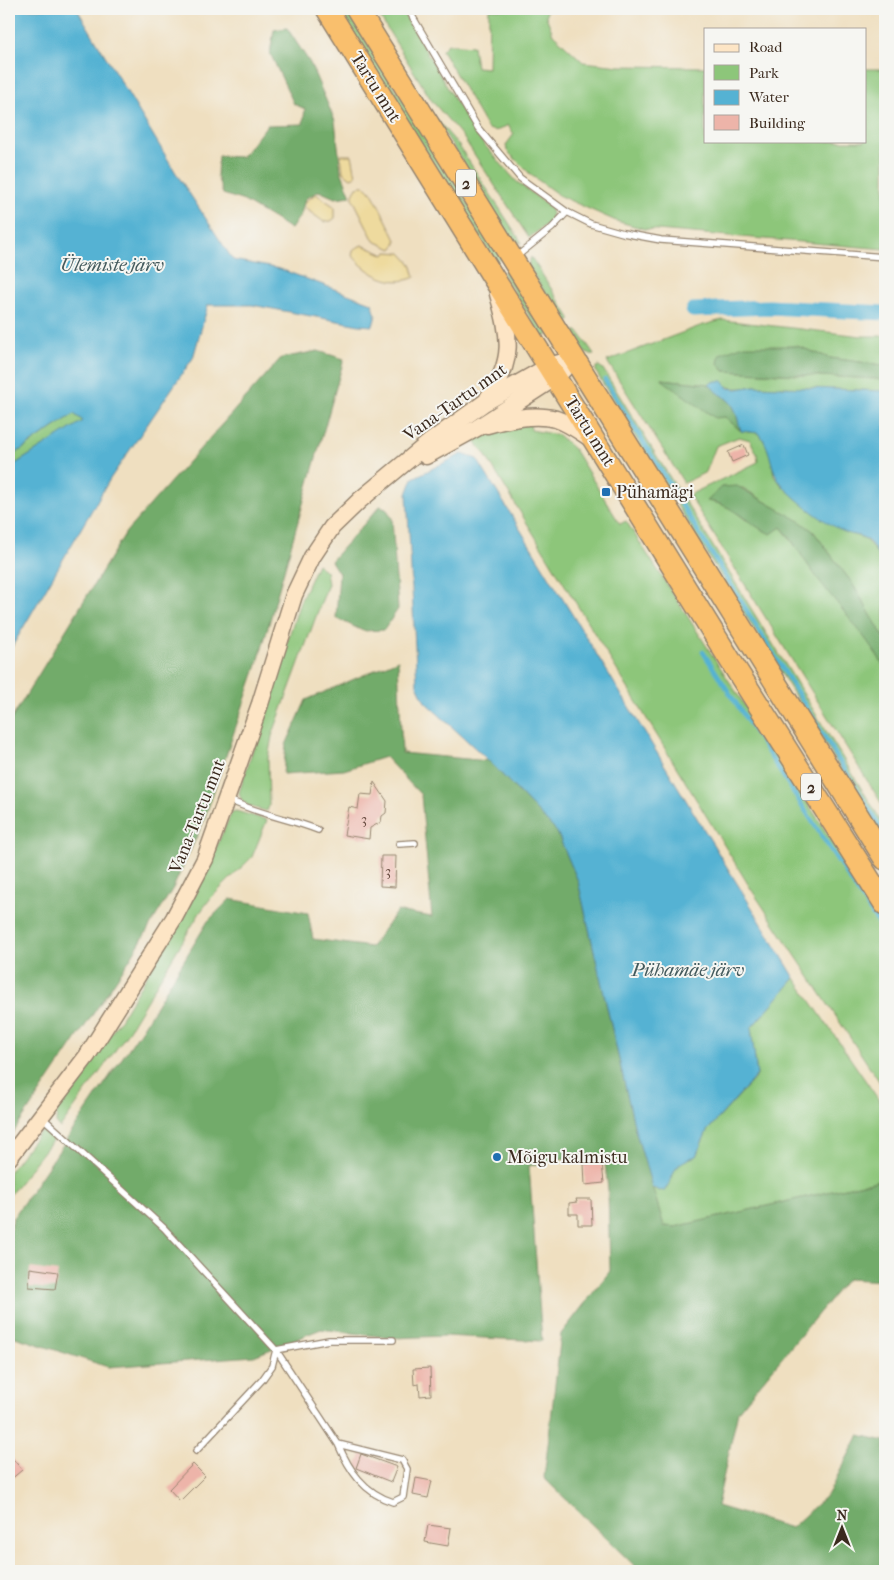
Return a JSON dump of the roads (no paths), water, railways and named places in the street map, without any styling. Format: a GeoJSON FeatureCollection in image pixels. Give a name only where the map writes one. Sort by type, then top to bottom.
{"type":"FeatureCollection","features":[{"type":"Feature","properties":{"kind":"highway","name":"Tartu mnt"},"geometry":{"type":"LineString","coordinates":[[327,9],[503,266],[574,359],[885,859]]}},
{"type":"Feature","properties":{"kind":"highway","name":"Tartu mnt"},"geometry":{"type":"LineString","coordinates":[[357,9],[503,266],[553,371],[885,904]]}},
{"type":"Feature","properties":{"kind":"street"},"geometry":{"type":"LineString","coordinates":[[484,403],[501,378],[509,350],[503,266]]}},
{"type":"Feature","properties":{"kind":"street"},"geometry":{"type":"LineString","coordinates":[[553,371],[574,359]]}},
{"type":"Feature","properties":{"kind":"street","name":"Vana-Tartu mnt"},"geometry":{"type":"LineString","coordinates":[[9,1158],[87,1056],[174,918],[205,859],[227,800],[301,578],[332,527],[349,509],[431,441],[484,403],[553,371]]}},
{"type":"Feature","properties":{"kind":"street","name":"Vana-Tartu mnt"},"geometry":{"type":"LineString","coordinates":[[388,477],[477,428],[553,371]]}},
{"type":"Feature","properties":{"kind":"street"},"geometry":{"type":"LineString","coordinates":[[477,428],[499,421],[540,417],[557,420],[596,442]]}},
{"type":"Feature","properties":{"kind":"lane"},"geometry":{"type":"LineString","coordinates":[[408,9],[478,128],[520,178],[567,212],[591,224],[623,233],[660,240],[885,258]]}},
{"type":"Feature","properties":{"kind":"lane"},"geometry":{"type":"LineString","coordinates":[[503,266],[552,228],[567,212]]}},
{"type":"Feature","properties":{"kind":"lane"},"geometry":{"type":"LineString","coordinates":[[227,800],[250,810],[299,822],[318,830]]}},
{"type":"Feature","properties":{"kind":"lane"},"geometry":{"type":"LineString","coordinates":[[399,844],[415,843]]}},
{"type":"Feature","properties":{"kind":"lane"},"geometry":{"type":"LineString","coordinates":[[42,1117],[164,1228],[276,1350],[338,1444],[348,1466],[366,1488],[381,1498],[393,1502],[403,1497],[407,1470],[402,1460],[338,1444]]}},
{"type":"Feature","properties":{"kind":"lane"},"geometry":{"type":"LineString","coordinates":[[276,1350],[329,1340],[393,1340]]}},
{"type":"Feature","properties":{"kind":"lane"},"geometry":{"type":"LineString","coordinates":[[196,1451],[262,1380],[272,1366],[276,1350]]}},
{"type":"Feature","properties":{"kind":"water","name":"Ülemiste järv"},"geometry":{"type":"Polygon","coordinates":[[[9,9],[77,9],[176,173],[233,260],[280,269],[372,303],[376,315],[373,326],[252,305],[208,305],[193,358],[110,479],[9,652],[9,468],[83,421],[74,414],[9,458],[9,9]]]}},
{"type":"Feature","properties":{"kind":"water"},"geometry":{"type":"Polygon","coordinates":[[[723,381],[728,388],[737,389],[755,386],[885,391],[885,578],[878,556],[869,542],[862,537],[846,533],[829,524],[784,487],[775,474],[764,440],[759,433],[741,431],[731,403],[709,384],[723,381]]]}},
{"type":"Feature","properties":{"kind":"water","name":"Pühamäe järv"},"geometry":{"type":"Polygon","coordinates":[[[462,454],[477,459],[795,978],[751,1028],[757,1075],[707,1131],[696,1156],[687,1159],[678,1166],[665,1190],[659,1191],[652,1187],[635,1129],[578,881],[557,832],[489,761],[425,702],[417,685],[407,494],[413,478],[462,454]]]}},
{"type":"Feature","properties":{"kind":"waterway"},"geometry":{"type":"LineString","coordinates":[[693,310],[769,307],[885,313]]}},
{"type":"Feature","properties":{"kind":"waterway"},"geometry":{"type":"LineString","coordinates":[[605,380],[673,490]]}},
{"type":"Feature","properties":{"kind":"waterway"},"geometry":{"type":"LineString","coordinates":[[680,502],[885,835]]}},
{"type":"Feature","properties":{"kind":"waterway"},"geometry":{"type":"LineString","coordinates":[[703,652],[885,934]]}},
{"type":"Feature","properties":{"kind":"place","name":"Pühamägi"},"geometry":{"type":"Point","coordinates":[606,492]}},
{"type":"Feature","properties":{"kind":"place","name":"Mõigu kalmistu"},"geometry":{"type":"Point","coordinates":[497,1157]}}]}
